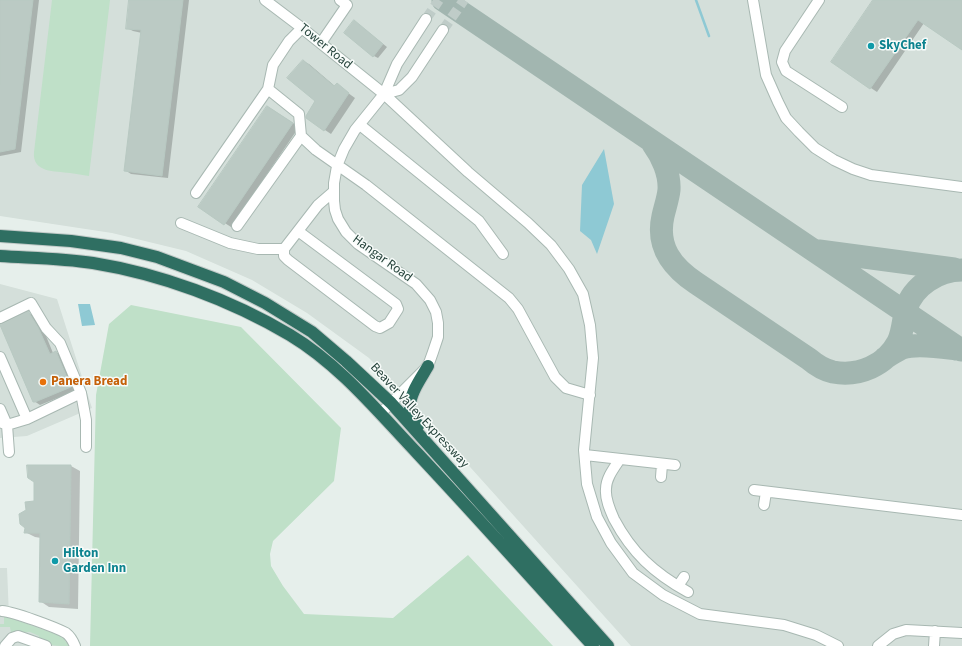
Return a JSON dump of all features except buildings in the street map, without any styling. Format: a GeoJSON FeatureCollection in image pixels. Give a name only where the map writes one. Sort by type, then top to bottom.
{"type":"FeatureCollection","features":[{"type":"Feature","properties":{"kind":"highway"},"geometry":{"type":"LineString","coordinates":[[0,230],[7,230],[15,237]]}},
{"type":"Feature","properties":{"kind":"highway","name":"Beaver Valley Expressway"},"geometry":{"type":"LineString","coordinates":[[0,236],[71,240],[132,251],[170,262],[224,282],[265,302],[312,332],[391,403],[608,646]]}},
{"type":"Feature","properties":{"kind":"highway","name":"Beaver Valley Expressway"},"geometry":{"type":"LineString","coordinates":[[0,256],[71,260],[127,270],[183,286],[247,312],[292,336],[337,369],[478,518],[593,646]]}},
{"type":"Feature","properties":{"kind":"highway"},"geometry":{"type":"LineString","coordinates":[[423,438],[412,414],[410,404],[413,394],[428,366]]}},
{"type":"Feature","properties":{"kind":"street","name":"Tower Road"},"geometry":{"type":"LineString","coordinates":[[264,0],[302,28],[384,94],[468,172],[528,223],[551,245],[569,269],[583,294],[590,325],[594,358],[586,423],[585,455],[587,484],[597,517],[611,543],[633,572],[663,595],[700,614],[784,625],[816,635],[838,646]]}},
{"type":"Feature","properties":{"kind":"street"},"geometry":{"type":"LineString","coordinates":[[321,43],[347,6],[340,0]]}},
{"type":"Feature","properties":{"kind":"street"},"geometry":{"type":"LineString","coordinates":[[753,0],[766,75],[786,118],[815,148],[852,169],[871,175],[962,187]]}},
{"type":"Feature","properties":{"kind":"street"},"geometry":{"type":"LineString","coordinates":[[818,0],[785,51],[782,62],[786,70],[842,107]]}},
{"type":"Feature","properties":{"kind":"street","name":"Hangar Road"},"geometry":{"type":"LineString","coordinates":[[380,414],[428,366],[436,345],[438,331],[436,312],[430,300],[416,284],[351,238],[338,219],[333,192],[335,173],[344,149],[360,124],[384,94],[397,64],[426,19]]}},
{"type":"Feature","properties":{"kind":"street"},"geometry":{"type":"LineString","coordinates":[[196,193],[268,89],[273,65],[289,41],[302,28]]}},
{"type":"Feature","properties":{"kind":"street","name":"Hangar Road"},"geometry":{"type":"LineString","coordinates":[[384,94],[398,90],[412,77],[443,30]]}},
{"type":"Feature","properties":{"kind":"street"},"geometry":{"type":"LineString","coordinates":[[237,226],[301,136],[299,114],[268,89]]}},
{"type":"Feature","properties":{"kind":"street"},"geometry":{"type":"LineString","coordinates":[[360,124],[480,221],[503,254]]}},
{"type":"Feature","properties":{"kind":"street"},"geometry":{"type":"LineString","coordinates":[[301,136],[316,150],[366,185],[509,298],[518,309],[555,377],[566,388],[590,395]]}},
{"type":"Feature","properties":{"kind":"street"},"geometry":{"type":"LineString","coordinates":[[298,231],[396,304],[398,309],[389,324],[380,328],[375,326],[284,256],[284,249],[318,205],[333,192]]}},
{"type":"Feature","properties":{"kind":"street"},"geometry":{"type":"LineString","coordinates":[[181,224],[230,242],[258,249],[284,249]]}},
{"type":"Feature","properties":{"kind":"street"},"geometry":{"type":"LineString","coordinates":[[0,318],[31,303],[46,328],[60,343],[81,393],[86,420],[86,447]]}},
{"type":"Feature","properties":{"kind":"street"},"geometry":{"type":"LineString","coordinates":[[0,357],[27,419]]}},
{"type":"Feature","properties":{"kind":"street"},"geometry":{"type":"LineString","coordinates":[[4,424],[27,419],[81,393]]}},
{"type":"Feature","properties":{"kind":"street"},"geometry":{"type":"LineString","coordinates":[[0,409],[8,452]]}},
{"type":"Feature","properties":{"kind":"street"},"geometry":{"type":"LineString","coordinates":[[585,455],[675,465]]}},
{"type":"Feature","properties":{"kind":"street"},"geometry":{"type":"LineString","coordinates":[[620,459],[611,473],[606,488],[607,501],[612,515],[621,531],[640,556],[659,574],[688,592]]}},
{"type":"Feature","properties":{"kind":"street"},"geometry":{"type":"LineString","coordinates":[[661,477],[662,464]]}},
{"type":"Feature","properties":{"kind":"street"},"geometry":{"type":"LineString","coordinates":[[754,490],[962,515]]}},
{"type":"Feature","properties":{"kind":"street"},"geometry":{"type":"LineString","coordinates":[[764,505],[766,492]]}},
{"type":"Feature","properties":{"kind":"street"},"geometry":{"type":"LineString","coordinates":[[678,586],[684,577]]}},
{"type":"Feature","properties":{"kind":"street"},"geometry":{"type":"LineString","coordinates":[[2,611],[16,613],[62,631],[69,637],[75,646]]}},
{"type":"Feature","properties":{"kind":"street"},"geometry":{"type":"LineString","coordinates":[[878,646],[889,636],[902,631],[912,630],[962,633]]}},
{"type":"Feature","properties":{"kind":"street"},"geometry":{"type":"LineString","coordinates":[[934,646],[935,631]]}},
{"type":"Feature","properties":{"kind":"street"},"geometry":{"type":"LineString","coordinates":[[0,645],[5,646],[12,638],[18,636],[46,646]]}},
{"type":"Feature","properties":{"kind":"shaded area"},"geometry":{"type":"Polygon","coordinates":[[[0,0],[962,0],[962,646],[631,646],[426,418],[369,358],[307,313],[252,280],[186,251],[112,233],[0,216],[0,0]]]}},
{"type":"Feature","properties":{"kind":"shaded area"},"geometry":{"type":"Polygon","coordinates":[[[0,284],[57,299],[92,408],[27,436],[0,438],[0,284]]]}},
{"type":"Feature","properties":{"kind":"shaded area"},"geometry":{"type":"Polygon","coordinates":[[[0,568],[7,568],[9,616],[63,637],[70,646],[0,646],[0,568]]]}},
{"type":"Feature","properties":{"kind":"green space"},"geometry":{"type":"Polygon","coordinates":[[[52,0],[110,0],[89,176],[46,170],[37,164],[34,159],[52,0]]]}},
{"type":"Feature","properties":{"kind":"green space"},"geometry":{"type":"Polygon","coordinates":[[[131,305],[241,327],[341,428],[334,481],[273,541],[270,554],[271,566],[283,586],[304,614],[393,618],[468,555],[553,646],[90,646],[96,395],[109,324],[131,305]]]}},
{"type":"Feature","properties":{"kind":"green space"},"geometry":{"type":"Polygon","coordinates":[[[5,616],[58,635],[64,639],[69,646],[57,646],[46,643],[39,639],[39,636],[30,632],[11,633],[10,627],[0,627],[0,624],[4,624],[5,616]]]}},
{"type":"Feature","properties":{"kind":"water"},"geometry":{"type":"Polygon","coordinates":[[[604,149],[614,204],[597,254],[591,240],[580,231],[582,185],[604,149]]]}},
{"type":"Feature","properties":{"kind":"water"},"geometry":{"type":"Polygon","coordinates":[[[78,304],[90,304],[95,325],[82,326],[78,304]]]}},
{"type":"Feature","properties":{"kind":"waterway"},"geometry":{"type":"LineString","coordinates":[[696,0],[709,36]]}},
{"type":"Feature","properties":{"kind":"taxiway"},"geometry":{"type":"LineString","coordinates":[[443,0],[961,350]]}},
{"type":"Feature","properties":{"kind":"taxiway"},"geometry":{"type":"LineString","coordinates":[[653,144],[667,172],[669,190],[661,227],[664,247],[673,263],[687,277],[826,370],[852,373],[871,368],[879,363],[893,350],[898,342],[906,309],[914,293],[936,276],[962,270]]}},
{"type":"Feature","properties":{"kind":"taxiway"},"geometry":{"type":"LineString","coordinates":[[819,251],[954,269]]}},
{"type":"Feature","properties":{"kind":"taxiway"},"geometry":{"type":"LineString","coordinates":[[885,358],[902,348],[915,346],[956,349]]}},
{"type":"Feature","properties":{"kind":"tunnel"},"geometry":{"type":"LineString","coordinates":[[426,19],[439,0]]}},
{"type":"Feature","properties":{"kind":"tunnel"},"geometry":{"type":"LineString","coordinates":[[443,30],[464,0]]}},
{"type":"Feature","properties":{"kind":"place","name":"SkyChef"},"geometry":{"type":"Point","coordinates":[871,46]}},
{"type":"Feature","properties":{"kind":"place","name":"Panera Bread"},"geometry":{"type":"Point","coordinates":[43,382]}},
{"type":"Feature","properties":{"kind":"place","name":"Hilton Garden Inn"},"geometry":{"type":"Point","coordinates":[55,561]}}]}
